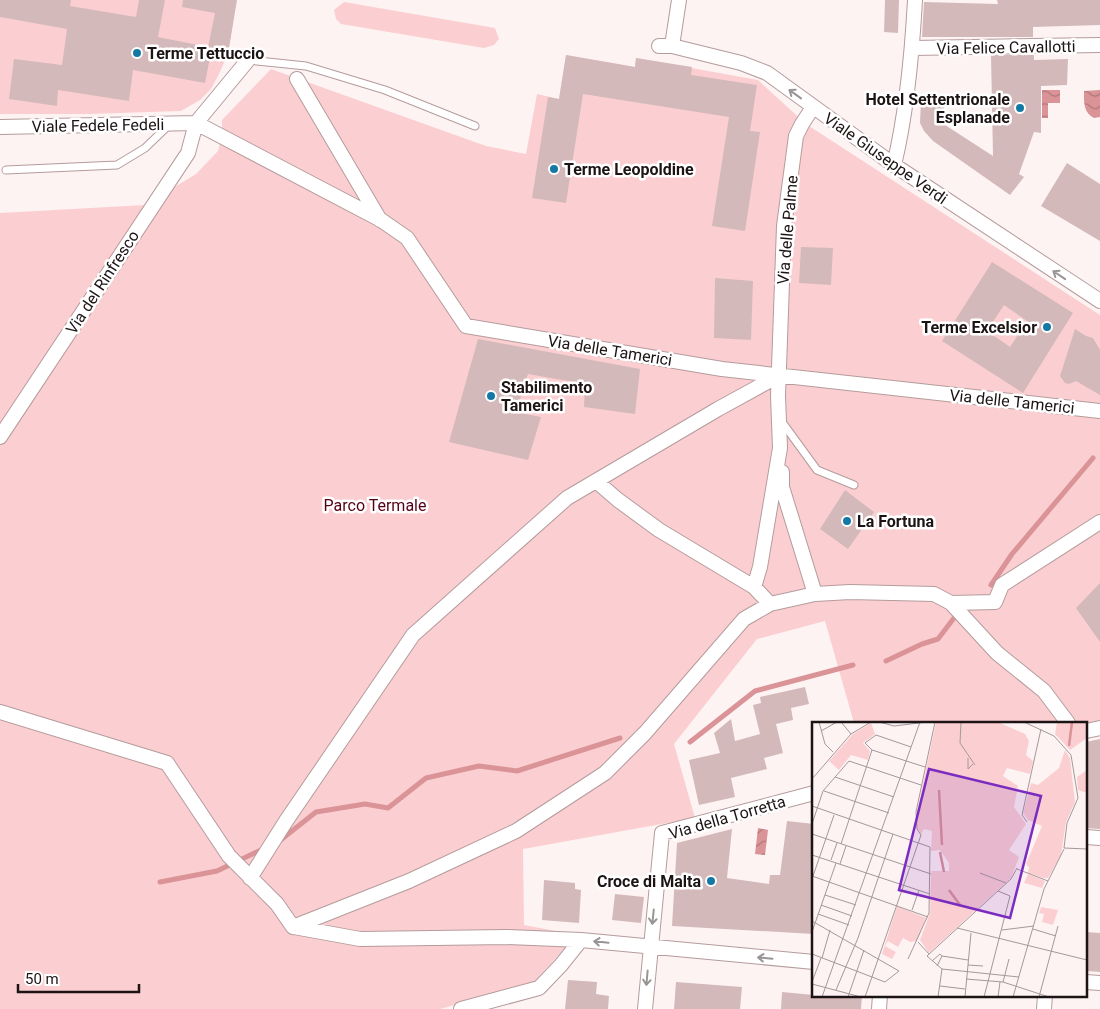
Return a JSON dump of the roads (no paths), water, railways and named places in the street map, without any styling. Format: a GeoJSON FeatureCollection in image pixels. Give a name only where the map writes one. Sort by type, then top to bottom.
{"type":"FeatureCollection","features":[{"type":"Feature","properties":{"kind":"street","name":"Viale Giuseppe Verdi"},"geometry":{"type":"LineString","coordinates":[[678,0],[666,46],[741,63],[767,73],[894,165],[1100,302]]}},
{"type":"Feature","properties":{"kind":"street"},"geometry":{"type":"LineString","coordinates":[[894,165],[901,133],[912,48],[915,0]]}},
{"type":"Feature","properties":{"kind":"street","name":"Via Felice Cavallotti"},"geometry":{"type":"LineString","coordinates":[[912,48],[1100,45]]}},
{"type":"Feature","properties":{"kind":"street"},"geometry":{"type":"LineString","coordinates":[[196,123],[248,60]]}},
{"type":"Feature","properties":{"kind":"street"},"geometry":{"type":"LineString","coordinates":[[297,79],[381,220]]}},
{"type":"Feature","properties":{"kind":"street","name":"Via delle Palme"},"geometry":{"type":"LineString","coordinates":[[780,448],[778,396],[784,226],[796,136],[813,107]]}},
{"type":"Feature","properties":{"kind":"street","name":"Viale Fedele Fedeli"},"geometry":{"type":"LineString","coordinates":[[0,126],[196,123]]}},
{"type":"Feature","properties":{"kind":"street","name":"Via delle Tamerici"},"geometry":{"type":"LineString","coordinates":[[196,123],[381,220],[407,238],[466,326],[722,369],[1100,411]]}},
{"type":"Feature","properties":{"kind":"street","name":"Via del Rinfresco"},"geometry":{"type":"LineString","coordinates":[[0,437],[188,152],[196,123]]}},
{"type":"Feature","properties":{"kind":"street"},"geometry":{"type":"LineString","coordinates":[[250,878],[286,821],[413,635],[567,498],[718,409],[780,375]]}},
{"type":"Feature","properties":{"kind":"street"},"geometry":{"type":"LineString","coordinates":[[754,587],[760,567],[780,448]]}},
{"type":"Feature","properties":{"kind":"street"},"geometry":{"type":"LineString","coordinates":[[780,448],[782,487],[815,594]]}},
{"type":"Feature","properties":{"kind":"street"},"geometry":{"type":"LineString","coordinates":[[596,481],[659,530],[754,587],[770,604]]}},
{"type":"Feature","properties":{"kind":"street"},"geometry":{"type":"LineString","coordinates":[[951,603],[995,602],[1002,585],[1100,522]]}},
{"type":"Feature","properties":{"kind":"street"},"geometry":{"type":"LineString","coordinates":[[293,927],[409,881],[516,830],[605,773],[645,733],[744,619],[770,604],[815,594],[850,592],[934,594],[951,603],[997,653],[1044,691],[1067,722]]}},
{"type":"Feature","properties":{"kind":"street"},"geometry":{"type":"LineString","coordinates":[[0,712],[167,762],[229,856],[277,904],[293,927],[360,939],[508,937],[582,940],[812,962]]}},
{"type":"Feature","properties":{"kind":"street","name":"Via della Torretta"},"geometry":{"type":"LineString","coordinates":[[650,947],[662,833],[812,794]]}},
{"type":"Feature","properties":{"kind":"street"},"geometry":{"type":"LineString","coordinates":[[461,1009],[539,988],[582,940]]}},
{"type":"Feature","properties":{"kind":"street"},"geometry":{"type":"LineString","coordinates":[[645,1009],[650,947]]}},
{"type":"Feature","properties":{"kind":"street"},"geometry":{"type":"LineString","coordinates":[[879,1009],[880,996]]}},
{"type":"Feature","properties":{"kind":"street"},"geometry":{"type":"LineString","coordinates":[[1044,1009],[1046,996]]}},
{"type":"Feature","properties":{"kind":"lane"},"geometry":{"type":"LineString","coordinates":[[248,60],[306,66],[385,90],[475,126]]}},
{"type":"Feature","properties":{"kind":"lane"},"geometry":{"type":"LineString","coordinates":[[6,170],[117,165],[145,148],[171,123]]}},
{"type":"Feature","properties":{"kind":"lane"},"geometry":{"type":"LineString","coordinates":[[780,420],[817,470],[854,485]]}},
{"type":"Feature","properties":{"kind":"water"},"geometry":{"type":"Polygon","coordinates":[[[1042,90],[1060,90],[1060,103],[1048,103],[1048,118],[1042,118],[1042,90]]]}},
{"type":"Feature","properties":{"kind":"water"},"geometry":{"type":"Polygon","coordinates":[[[1100,90],[1100,117],[1094,118],[1086,110],[1084,91],[1100,90]]]}},
{"type":"Feature","properties":{"kind":"water"},"geometry":{"type":"Polygon","coordinates":[[[758,828],[768,830],[765,855],[755,854],[758,828]]]}},
{"type":"Feature","properties":{"kind":"waterway"},"geometry":{"type":"LineString","coordinates":[[991,585],[1012,554],[1093,458]]}},
{"type":"Feature","properties":{"kind":"waterway"},"geometry":{"type":"LineString","coordinates":[[886,661],[922,644],[938,639],[954,618]]}},
{"type":"Feature","properties":{"kind":"waterway"},"geometry":{"type":"LineString","coordinates":[[690,742],[755,691],[853,665]]}},
{"type":"Feature","properties":{"kind":"waterway"},"geometry":{"type":"LineString","coordinates":[[278,842],[316,812],[365,804],[388,808],[426,778],[479,766],[517,771],[620,738]]}},
{"type":"Feature","properties":{"kind":"waterway"},"geometry":{"type":"LineString","coordinates":[[160,882],[217,871],[263,849]]}},
{"type":"Feature","properties":{"kind":"place","name":"Terme Tettuccio"},"geometry":{"type":"Point","coordinates":[137,53]}},
{"type":"Feature","properties":{"kind":"place","name":"Hotel Settentrionale Esplanade"},"geometry":{"type":"Point","coordinates":[1020,108]}},
{"type":"Feature","properties":{"kind":"place","name":"Terme Leopoldine"},"geometry":{"type":"Point","coordinates":[554,169]}},
{"type":"Feature","properties":{"kind":"place","name":"Terme Excelsior"},"geometry":{"type":"Point","coordinates":[1047,327]}},
{"type":"Feature","properties":{"kind":"place","name":"Stabilimento Tamerici"},"geometry":{"type":"Point","coordinates":[491,396]}},
{"type":"Feature","properties":{"kind":"place","name":"La Fortuna"},"geometry":{"type":"Point","coordinates":[847,521]}},
{"type":"Feature","properties":{"kind":"place","name":"Croce di Malta"},"geometry":{"type":"Point","coordinates":[711,881]}},
{"type":"Feature","properties":{"kind":"park label","name":"Parco Termale"},"geometry":{"type":"Point","coordinates":[375,505]}}]}
